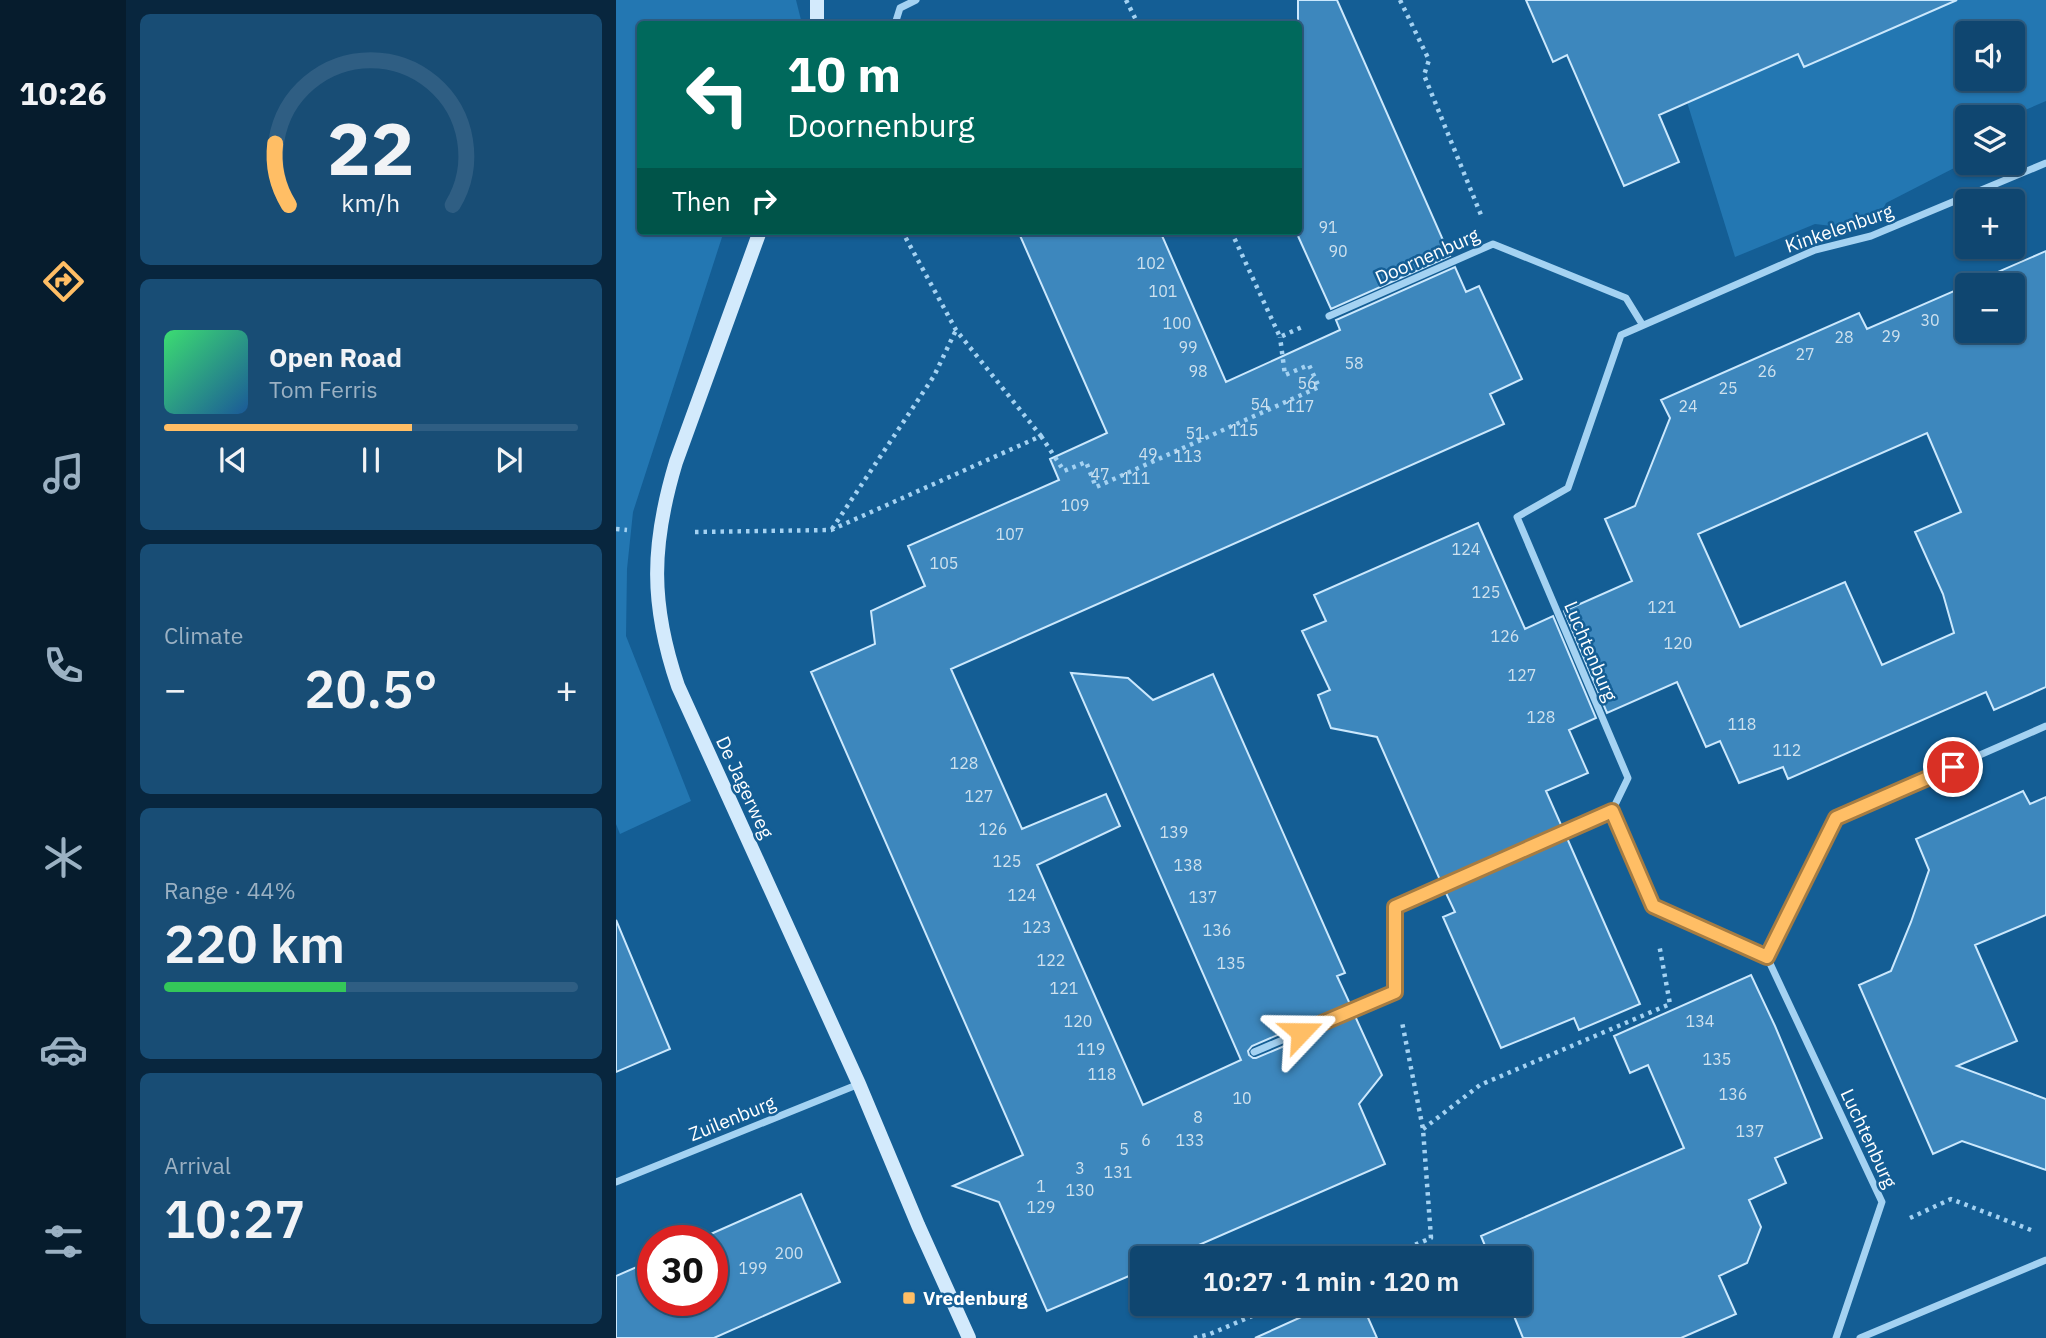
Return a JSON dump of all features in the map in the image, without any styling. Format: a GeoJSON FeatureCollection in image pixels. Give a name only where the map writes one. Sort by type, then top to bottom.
{"type":"FeatureCollection","features":[{"type":"Feature","properties":{"kind":"street"},"geometry":{"type":"LineString","coordinates":[[817,0],[817,21]]}},
{"type":"Feature","properties":{"kind":"street"},"geometry":{"type":"LineString","coordinates":[[896,21],[900,8],[916,0]]}},
{"type":"Feature","properties":{"kind":"street","name":"Kinkelenburg"},"geometry":{"type":"LineString","coordinates":[[1643,324],[1815,250],[1871,236],[2046,163]]}},
{"type":"Feature","properties":{"kind":"street","name":"De Jagerweg"},"geometry":{"type":"LineString","coordinates":[[759,235],[666,496],[659,532],[657,566],[659,618],[666,651],[678,686],[859,1084],[969,1338]]}},
{"type":"Feature","properties":{"kind":"street","name":"Doornenburg"},"geometry":{"type":"LineString","coordinates":[[1329,316],[1493,244],[1626,298],[1643,324]]}},
{"type":"Feature","properties":{"kind":"street","name":"Luchtenburg"},"geometry":{"type":"LineString","coordinates":[[1612,811],[1628,778],[1517,517],[1568,488],[1621,335],[1643,324]]}},
{"type":"Feature","properties":{"kind":"street"},"geometry":{"type":"LineString","coordinates":[[1254,1052],[1395,992],[1395,907],[1612,811],[1653,906],[1767,957],[1836,818],[2046,726]]}},
{"type":"Feature","properties":{"kind":"street","name":"Luchtenburg"},"geometry":{"type":"LineString","coordinates":[[1767,957],[1882,1202],[1836,1338]]}},
{"type":"Feature","properties":{"kind":"street","name":"Zuilenburg"},"geometry":{"type":"LineString","coordinates":[[616,1182],[859,1084]]}},
{"type":"Feature","properties":{"kind":"street"},"geometry":{"type":"LineString","coordinates":[[1860,1338],[2046,1260]]}},
{"type":"Feature","properties":{"kind":"path"},"geometry":{"type":"LineString","coordinates":[[1126,0],[1136,21]]}},
{"type":"Feature","properties":{"kind":"path"},"geometry":{"type":"LineString","coordinates":[[1400,0],[1429,60],[1424,75],[1493,244]]}},
{"type":"Feature","properties":{"kind":"path"},"geometry":{"type":"LineString","coordinates":[[904,235],[956,330],[1041,436],[1063,471],[1086,462],[1096,487],[1319,387],[1309,365],[1285,375],[1279,337],[1233,235]]}},
{"type":"Feature","properties":{"kind":"path"},"geometry":{"type":"LineString","coordinates":[[1279,337],[1329,316]]}},
{"type":"Feature","properties":{"kind":"path"},"geometry":{"type":"LineString","coordinates":[[831,530],[934,376],[956,330]]}},
{"type":"Feature","properties":{"kind":"path"},"geometry":{"type":"LineString","coordinates":[[659,532],[831,530],[1041,436]]}},
{"type":"Feature","properties":{"kind":"path"},"geometry":{"type":"LineString","coordinates":[[1423,1129],[1480,1085],[1670,1004],[1653,906]]}},
{"type":"Feature","properties":{"kind":"path"},"geometry":{"type":"LineString","coordinates":[[1395,992],[1423,1129],[1431,1238],[1412,1246]]}},
{"type":"Feature","properties":{"kind":"path"},"geometry":{"type":"LineString","coordinates":[[1871,1235],[1951,1199],[2034,1231]]}},
{"type":"Feature","properties":{"kind":"path"},"geometry":{"type":"LineString","coordinates":[[1194,1338],[1252,1316]]}},
{"type":"Feature","properties":{"kind":"shaded area"},"geometry":{"type":"Polygon","coordinates":[[[616,0],[796,0],[801,21],[637,21],[637,235],[723,235],[633,512],[627,569],[626,636],[691,801],[620,834],[616,824],[616,0]]]}},
{"type":"Feature","properties":{"kind":"shaded area"},"geometry":{"type":"Polygon","coordinates":[[[1908,0],[2046,0],[2046,101],[2025,110],[2025,105],[1955,105],[1955,168],[1886,203],[1878,219],[1849,228],[1815,224],[1735,257],[1687,102],[1798,54],[1804,67],[1908,0]]]}},
{"type":"Feature","properties":{"kind":"building"},"geometry":{"type":"Polygon","coordinates":[[[1298,0],[1337,0],[1450,256],[1331,309],[1298,236],[1302,235],[1302,21],[1298,21],[1298,0]]]}},
{"type":"Feature","properties":{"kind":"building"},"geometry":{"type":"Polygon","coordinates":[[[1526,0],[1957,0],[1804,67],[1798,54],[1659,115],[1679,162],[1624,186],[1567,55],[1553,62],[1526,0]]]}},
{"type":"Feature","properties":{"kind":"building"},"geometry":{"type":"Polygon","coordinates":[[[1020,235],[1162,235],[1226,382],[1340,330],[1336,320],[1455,267],[1466,292],[1479,286],[1522,379],[1490,394],[1504,424],[951,669],[1022,829],[1106,794],[1120,826],[1037,865],[1143,1105],[1241,1060],[1071,673],[1128,678],[1153,700],[1213,674],[1345,973],[1337,976],[1350,1004],[1252,1046],[1248,1051],[1249,1055],[1256,1058],[1355,1016],[1382,1075],[1359,1104],[1385,1164],[1197,1246],[1130,1246],[1130,1276],[1047,1311],[999,1202],[953,1186],[1023,1155],[811,672],[875,644],[871,611],[925,586],[908,546],[1059,480],[1050,459],[1107,433],[1020,235]]]}},
{"type":"Feature","properties":{"kind":"building"},"geometry":{"type":"Polygon","coordinates":[[[2046,251],[2046,687],[1994,710],[1986,692],[1788,779],[1783,767],[1739,783],[1720,741],[1706,747],[1677,682],[1607,713],[1564,611],[1632,581],[1605,519],[1635,506],[1670,418],[1661,400],[1859,313],[1867,329],[1955,290],[1955,343],[2025,343],[2025,273],[1996,273],[2046,251]],[[1927,433],[1698,534],[1740,627],[1845,582],[1882,665],[1954,633],[1943,594],[1915,532],[1961,512],[1927,433]]]}},
{"type":"Feature","properties":{"kind":"building"},"geometry":{"type":"Polygon","coordinates":[[[1478,523],[1525,629],[1553,616],[1596,718],[1569,730],[1588,773],[1546,791],[1562,827],[1440,880],[1377,737],[1331,728],[1318,695],[1330,690],[1302,631],[1326,621],[1314,595],[1478,523]]]}},
{"type":"Feature","properties":{"kind":"building"},"geometry":{"type":"Polygon","coordinates":[[[2023,791],[2030,804],[2046,797],[2046,915],[1975,945],[2017,1041],[1957,1066],[2046,1099],[2046,1170],[1962,1141],[1933,1154],[1859,985],[1891,971],[1911,922],[1929,870],[1916,839],[2023,791]]]}},
{"type":"Feature","properties":{"kind":"building"},"geometry":{"type":"Polygon","coordinates":[[[1567,838],[1640,1004],[1579,1030],[1574,1018],[1501,1048],[1443,917],[1455,912],[1445,891],[1567,838]]]}},
{"type":"Feature","properties":{"kind":"building"},"geometry":{"type":"Polygon","coordinates":[[[616,920],[670,1049],[616,1072],[616,920]]]}},
{"type":"Feature","properties":{"kind":"building"},"geometry":{"type":"Polygon","coordinates":[[[1751,975],[1822,1138],[1775,1158],[1786,1183],[1749,1200],[1761,1227],[1747,1263],[1719,1276],[1736,1314],[1681,1338],[1523,1338],[1514,1316],[1532,1316],[1532,1246],[1485,1246],[1481,1236],[1684,1148],[1648,1065],[1630,1073],[1614,1036],[1751,975]]]}},
{"type":"Feature","properties":{"kind":"building"},"geometry":{"type":"Polygon","coordinates":[[[801,1194],[840,1282],[714,1338],[616,1338],[616,1276],[637,1267],[637,1316],[728,1316],[728,1226],[801,1194]]]}},
{"type":"Feature","properties":{"kind":"building"},"geometry":{"type":"Polygon","coordinates":[[[1304,1316],[1367,1316],[1377,1338],[1255,1338],[1304,1316]]]}},
{"type":"Feature","properties":{"kind":"place","name":"Vredenburg"},"geometry":{"type":"Point","coordinates":[909,1298]}},
{"type":"Feature","properties":{"kind":"route"},"geometry":{"type":"LineString","coordinates":[[1301,1032],[1395,992],[1395,907],[1612,811],[1653,906],[1767,957],[1836,818],[1953,767]]}}]}
